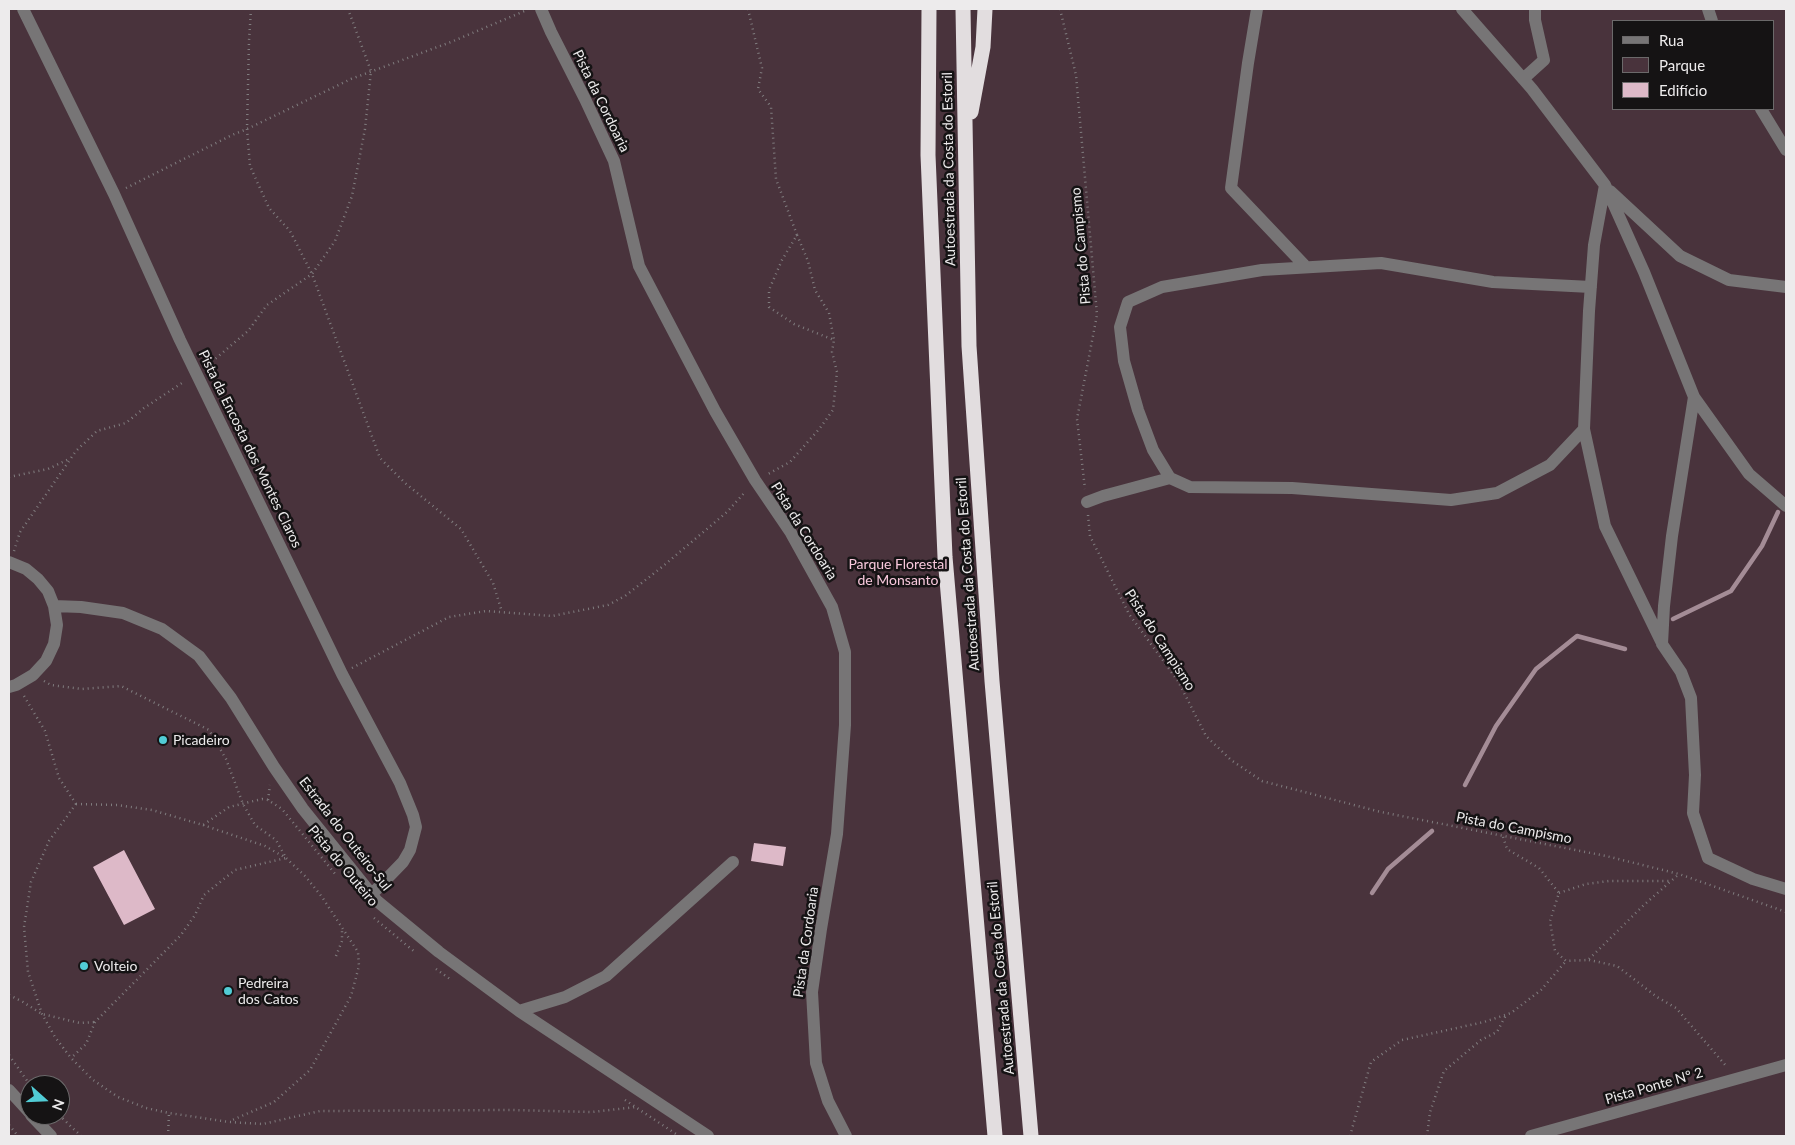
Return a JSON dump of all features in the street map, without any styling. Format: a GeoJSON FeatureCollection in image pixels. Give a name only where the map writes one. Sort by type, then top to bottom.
{"type":"FeatureCollection","features":[{"type":"Feature","properties":{"kind":"highway","name":"Autoestrada da Costa do Estoril"},"geometry":{"type":"LineString","coordinates":[[929,9],[928,155],[945,557],[995,1136]]}},
{"type":"Feature","properties":{"kind":"highway","name":"Autoestrada da Costa do Estoril"},"geometry":{"type":"LineString","coordinates":[[963,9],[969,346],[982,556],[1031,1136]]}},
{"type":"Feature","properties":{"kind":"highway"},"geometry":{"type":"LineString","coordinates":[[965,143],[983,47],[985,9]]}},
{"type":"Feature","properties":{"kind":"street","name":"Pista da Encosta dos Montes Claros"},"geometry":{"type":"LineString","coordinates":[[23,9],[114,194],[197,373],[342,674],[400,782],[416,827],[410,850],[402,862],[372,894]]}},
{"type":"Feature","properties":{"kind":"street","name":"Pista da Cordoaria"},"geometry":{"type":"LineString","coordinates":[[542,9],[551,32],[614,161],[639,266],[715,411],[755,480],[791,533],[832,607],[845,652],[844,725],[838,834],[812,992],[816,1063],[828,1101],[846,1136]]}},
{"type":"Feature","properties":{"kind":"street"},"geometry":{"type":"LineString","coordinates":[[1257,9],[1231,188],[1306,267]]}},
{"type":"Feature","properties":{"kind":"street"},"geometry":{"type":"LineString","coordinates":[[1462,9],[1522,79],[1605,186],[1680,256],[1729,280],[1786,287]]}},
{"type":"Feature","properties":{"kind":"street"},"geometry":{"type":"LineString","coordinates":[[1522,79],[1544,60],[1535,20],[1535,9]]}},
{"type":"Feature","properties":{"kind":"street"},"geometry":{"type":"LineString","coordinates":[[1762,110],[1786,150]]}},
{"type":"Feature","properties":{"kind":"street"},"geometry":{"type":"LineString","coordinates":[[1605,186],[1594,245],[1584,430],[1605,526],[1662,644],[1681,672],[1691,698],[1695,774],[1693,813],[1708,858],[1753,879],[1786,889]]}},
{"type":"Feature","properties":{"kind":"street"},"geometry":{"type":"LineString","coordinates":[[1605,186],[1644,272],[1694,397],[1749,474],[1786,506]]}},
{"type":"Feature","properties":{"kind":"street"},"geometry":{"type":"LineString","coordinates":[[1584,430],[1550,465],[1497,493],[1451,500],[1292,488],[1190,487],[1170,478],[1153,450],[1138,410],[1124,360],[1120,327],[1128,302],[1162,287],[1262,270],[1381,263],[1493,282],[1591,287]]}},
{"type":"Feature","properties":{"kind":"street"},"geometry":{"type":"LineString","coordinates":[[1662,644],[1664,606],[1672,536],[1694,397]]}},
{"type":"Feature","properties":{"kind":"street"},"geometry":{"type":"LineString","coordinates":[[1087,502],[1102,496],[1170,478]]}},
{"type":"Feature","properties":{"kind":"street"},"geometry":{"type":"LineString","coordinates":[[10,562],[26,569],[48,591],[54,606],[57,625],[54,644],[46,661],[33,675],[13,686]]}},
{"type":"Feature","properties":{"kind":"street","name":"Estrada do Outeiro-Sul"},"geometry":{"type":"LineString","coordinates":[[54,606],[81,607],[123,613],[162,629],[199,656],[231,698],[303,809],[377,901],[439,952],[519,1010],[708,1136]]}},
{"type":"Feature","properties":{"kind":"street"},"geometry":{"type":"LineString","coordinates":[[519,1010],[565,997],[606,976],[733,862]]}},
{"type":"Feature","properties":{"kind":"street","name":"Pista Ponte Nº 2"},"geometry":{"type":"LineString","coordinates":[[1530,1136],[1786,1065]]}},
{"type":"Feature","properties":{"kind":"street"},"geometry":{"type":"LineString","coordinates":[[9,1090],[20,1102]]}},
{"type":"Feature","properties":{"kind":"street"},"geometry":{"type":"LineString","coordinates":[[41,1125],[51,1136]]}},
{"type":"Feature","properties":{"kind":"path"},"geometry":{"type":"LineString","coordinates":[[252,9],[249,41],[247,129],[250,166],[269,208],[290,231],[312,274],[380,458],[404,483],[461,529],[493,583],[502,612]]}},
{"type":"Feature","properties":{"kind":"path"},"geometry":{"type":"LineString","coordinates":[[10,562],[20,532],[71,458],[97,431],[126,422],[220,356],[248,331],[267,305],[312,274],[335,241],[352,196],[365,129],[371,70],[348,9]]}},
{"type":"Feature","properties":{"kind":"path"},"geometry":{"type":"LineString","coordinates":[[114,194],[232,135],[371,70],[451,42],[531,9]]}},
{"type":"Feature","properties":{"kind":"path"},"geometry":{"type":"LineString","coordinates":[[342,674],[449,617],[486,611],[552,616],[608,604],[624,596],[662,568],[727,512],[755,480],[790,462],[833,410],[837,372],[832,352],[834,340],[829,313],[815,290],[808,261],[776,179],[771,107],[758,89],[762,68],[748,9]]}},
{"type":"Feature","properties":{"kind":"path","name":"Pista do Campismo"},"geometry":{"type":"LineString","coordinates":[[1060,9],[1076,75],[1097,315],[1076,420],[1090,536],[1129,614],[1178,681],[1206,736],[1231,760],[1262,781],[1381,812],[1606,856],[1679,874],[1786,912]]}},
{"type":"Feature","properties":{"kind":"path"},"geometry":{"type":"LineString","coordinates":[[797,235],[782,260],[769,290],[768,306],[794,324],[834,340]]}},
{"type":"Feature","properties":{"kind":"path"},"geometry":{"type":"LineString","coordinates":[[9,477],[48,470],[71,458]]}},
{"type":"Feature","properties":{"kind":"path"},"geometry":{"type":"LineString","coordinates":[[33,675],[52,686],[82,689],[121,686],[209,730],[226,758],[242,804],[255,825],[276,840],[286,858],[317,890],[358,952],[359,966],[351,996],[310,1070],[274,1102],[229,1122]]}},
{"type":"Feature","properties":{"kind":"path"},"geometry":{"type":"LineString","coordinates":[[13,686],[45,731],[59,778],[76,804]]}},
{"type":"Feature","properties":{"kind":"path","name":"Pista do Outeiro"},"geometry":{"type":"LineString","coordinates":[[203,825],[229,807],[262,800],[273,802],[282,809],[340,879]]}},
{"type":"Feature","properties":{"kind":"path"},"geometry":{"type":"LineString","coordinates":[[76,804],[117,805],[152,810],[265,846],[286,858]]}},
{"type":"Feature","properties":{"kind":"path"},"geometry":{"type":"LineString","coordinates":[[76,804],[49,840],[31,882],[24,927],[28,972],[42,1014],[55,1037],[71,1058],[93,1080],[118,1097],[146,1108],[169,1114],[229,1122],[263,1124],[320,1111],[510,1110],[592,1112],[636,1107]]}},
{"type":"Feature","properties":{"kind":"path"},"geometry":{"type":"LineString","coordinates":[[1503,836],[1507,849],[1539,868],[1559,893]]}},
{"type":"Feature","properties":{"kind":"path"},"geometry":{"type":"LineString","coordinates":[[71,1058],[86,1044],[95,1022],[182,935],[195,915],[204,895],[235,870],[286,858]]}},
{"type":"Feature","properties":{"kind":"path"},"geometry":{"type":"LineString","coordinates":[[1588,960],[1645,904],[1679,874]]}},
{"type":"Feature","properties":{"kind":"path"},"geometry":{"type":"LineString","coordinates":[[1559,893],[1586,884],[1609,881],[1671,881]]}},
{"type":"Feature","properties":{"kind":"path"},"geometry":{"type":"LineString","coordinates":[[1559,893],[1550,921],[1555,951],[1566,961],[1588,960],[1617,966],[1657,997],[1676,1008],[1736,1078]]}},
{"type":"Feature","properties":{"kind":"path","name":"Pista do Outeiro"},"geometry":{"type":"LineString","coordinates":[[370,913],[419,956]]}},
{"type":"Feature","properties":{"kind":"path"},"geometry":{"type":"LineString","coordinates":[[336,956],[342,942],[342,928]]}},
{"type":"Feature","properties":{"kind":"path"},"geometry":{"type":"LineString","coordinates":[[1350,1136],[1371,1062],[1402,1040],[1507,1015],[1541,990],[1566,961]]}},
{"type":"Feature","properties":{"kind":"path"},"geometry":{"type":"LineString","coordinates":[[434,968],[450,979]]}},
{"type":"Feature","properties":{"kind":"path"},"geometry":{"type":"LineString","coordinates":[[9,995],[42,1014],[80,1023],[95,1022]]}},
{"type":"Feature","properties":{"kind":"path"},"geometry":{"type":"LineString","coordinates":[[1426,1136],[1430,1112],[1444,1071],[1480,1040],[1497,1032],[1507,1015]]}},
{"type":"Feature","properties":{"kind":"path"},"geometry":{"type":"LineString","coordinates":[[9,1055],[23,1075]]}},
{"type":"Feature","properties":{"kind":"path"},"geometry":{"type":"LineString","coordinates":[[620,1096],[679,1136]]}},
{"type":"Feature","properties":{"kind":"path"},"geometry":{"type":"LineString","coordinates":[[168,1136],[169,1114]]}},
{"type":"Feature","properties":{"kind":"path"},"geometry":{"type":"LineString","coordinates":[[9,1125],[18,1136]]}},
{"type":"Feature","properties":{"kind":"path"},"geometry":{"type":"LineString","coordinates":[[69,1125],[81,1136]]}},
{"type":"Feature","properties":{"kind":"green space","name":"Parque Florestal de Monsanto"},"geometry":{"type":"Polygon","coordinates":[[[9,9],[1786,9],[1786,1136],[9,1136],[9,9]]]}},
{"type":"Feature","properties":{"kind":"building"},"geometry":{"type":"Polygon","coordinates":[[[754,843],[786,847],[783,866],[751,861],[754,843]]]}},
{"type":"Feature","properties":{"kind":"building"},"geometry":{"type":"Polygon","coordinates":[[[124,850],[155,909],[124,925],[93,867],[124,850]]]}},
{"type":"Feature","properties":{"kind":"waterway"},"geometry":{"type":"LineString","coordinates":[[1673,619],[1731,591],[1762,546],[1778,512]]}},
{"type":"Feature","properties":{"kind":"waterway"},"geometry":{"type":"LineString","coordinates":[[1465,785],[1496,726],[1536,669],[1577,636],[1625,649]]}},
{"type":"Feature","properties":{"kind":"waterway"},"geometry":{"type":"LineString","coordinates":[[1372,893],[1388,869],[1432,831]]}},
{"type":"Feature","properties":{"kind":"place","name":"Picadeiro"},"geometry":{"type":"Point","coordinates":[163,740]}},
{"type":"Feature","properties":{"kind":"place","name":"Volteio"},"geometry":{"type":"Point","coordinates":[84,966]}},
{"type":"Feature","properties":{"kind":"place","name":"Pedreira dos Catos"},"geometry":{"type":"Point","coordinates":[228,991]}}]}
